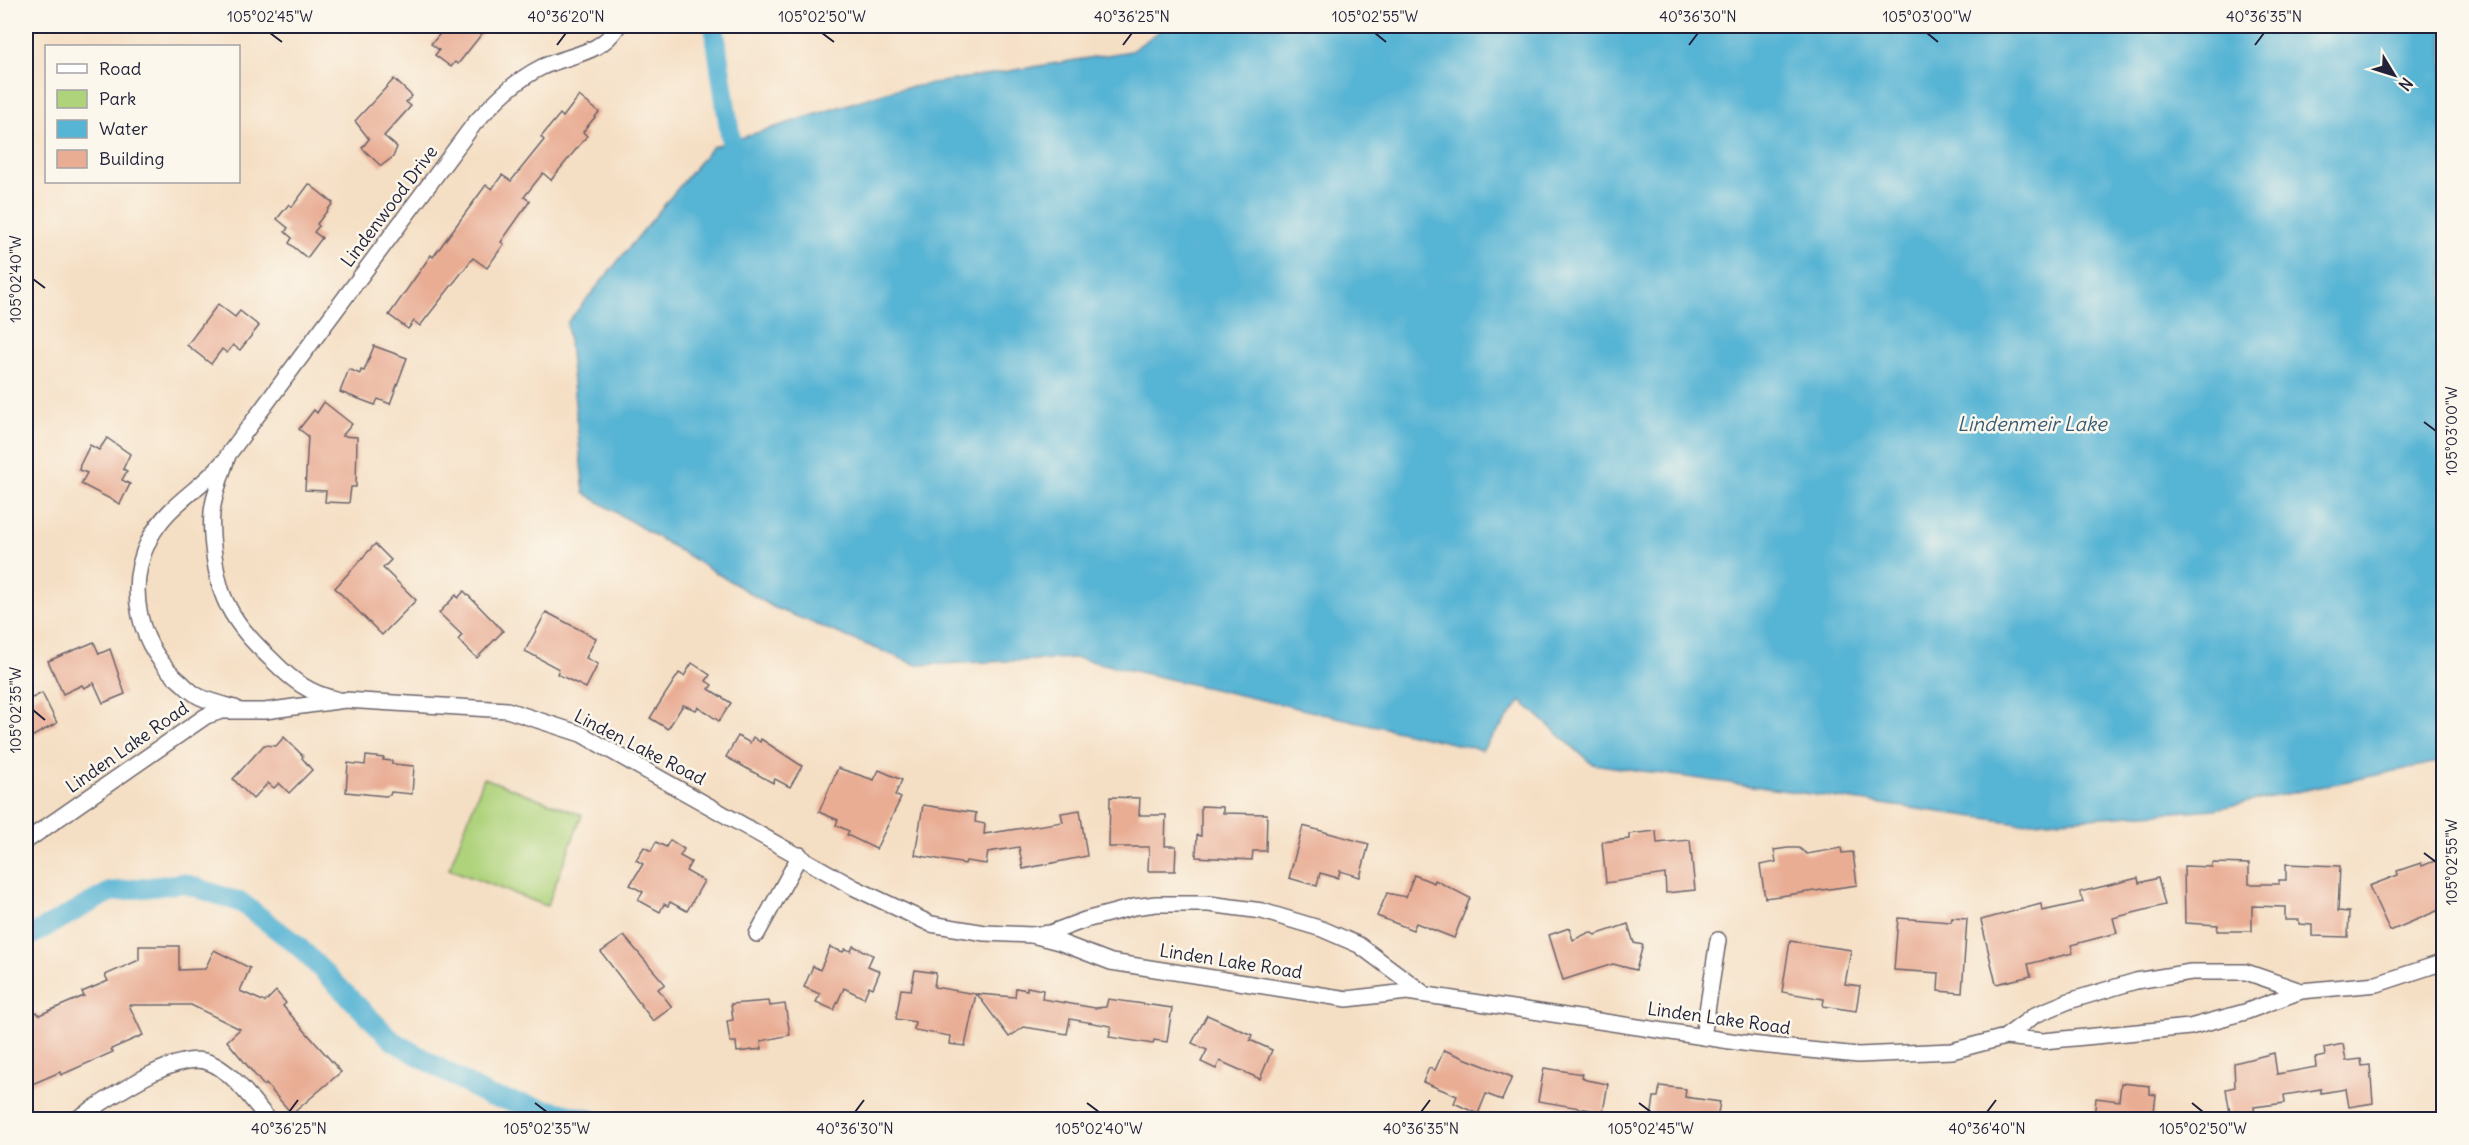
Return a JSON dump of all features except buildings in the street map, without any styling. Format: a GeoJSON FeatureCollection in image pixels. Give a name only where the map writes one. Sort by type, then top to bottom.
{"type":"FeatureCollection","features":[{"type":"Feature","properties":{"kind":"street","name":"Lindenwood Drive"},"geometry":{"type":"LineString","coordinates":[[242,710],[199,697],[163,668],[147,642],[137,597],[140,567],[150,538],[179,500],[212,475],[228,455],[474,124],[506,89],[543,67],[590,52],[612,35],[618,26]]}},
{"type":"Feature","properties":{"kind":"street","name":"Lindenwood Drive"},"geometry":{"type":"LineString","coordinates":[[228,455],[218,483],[212,513],[218,578],[227,605],[252,642],[290,678],[312,692],[345,700]]}},
{"type":"Feature","properties":{"kind":"street","name":"Linden Lake Road"},"geometry":{"type":"LineString","coordinates":[[26,841],[206,716],[222,711],[265,711],[345,700],[507,710],[581,734],[800,855],[855,888],[931,924],[985,933],[1032,935],[1050,933],[1085,920],[1156,904],[1209,904],[1262,911],[1322,929],[1359,945],[1427,995]]}},
{"type":"Feature","properties":{"kind":"street"},"geometry":{"type":"LineString","coordinates":[[757,934],[800,855]]}},
{"type":"Feature","properties":{"kind":"street","name":"Linden Lake Road"},"geometry":{"type":"LineString","coordinates":[[1032,935],[1059,942],[1111,962],[1347,999],[1386,992],[1427,995],[1703,1037],[1858,1055],[1952,1051],[2005,1036],[2035,1015],[2069,1001],[2136,981],[2191,972],[2246,972],[2301,991]]}},
{"type":"Feature","properties":{"kind":"street"},"geometry":{"type":"LineString","coordinates":[[1703,1037],[1718,940]]}},
{"type":"Feature","properties":{"kind":"street","name":"Linden Lake Road"},"geometry":{"type":"LineString","coordinates":[[2005,1036],[2043,1041],[2190,1027],[2245,1012],[2301,991],[2377,984],[2444,962]]}},
{"type":"Feature","properties":{"kind":"street"},"geometry":{"type":"LineString","coordinates":[[75,1119],[168,1066],[187,1060],[208,1062],[230,1076],[268,1119]]}},
{"type":"Feature","properties":{"kind":"green space"},"geometry":{"type":"Polygon","coordinates":[[[484,778],[582,815],[547,906],[449,869],[484,778]]]}},
{"type":"Feature","properties":{"kind":"water","name":"Lindenmeir Lake"},"geometry":{"type":"Polygon","coordinates":[[[1167,26],[2443,26],[2443,761],[2215,809],[2019,823],[1592,764],[1521,701],[1482,750],[1077,658],[917,665],[773,607],[584,493],[567,323],[712,147],[893,90],[1131,51],[1167,26]]]}},
{"type":"Feature","properties":{"kind":"waterway"},"geometry":{"type":"LineString","coordinates":[[714,26],[731,142]]}},
{"type":"Feature","properties":{"kind":"waterway"},"geometry":{"type":"LineString","coordinates":[[26,938],[110,892],[183,883],[242,903],[297,945],[393,1041],[488,1096],[593,1120]]}}]}
